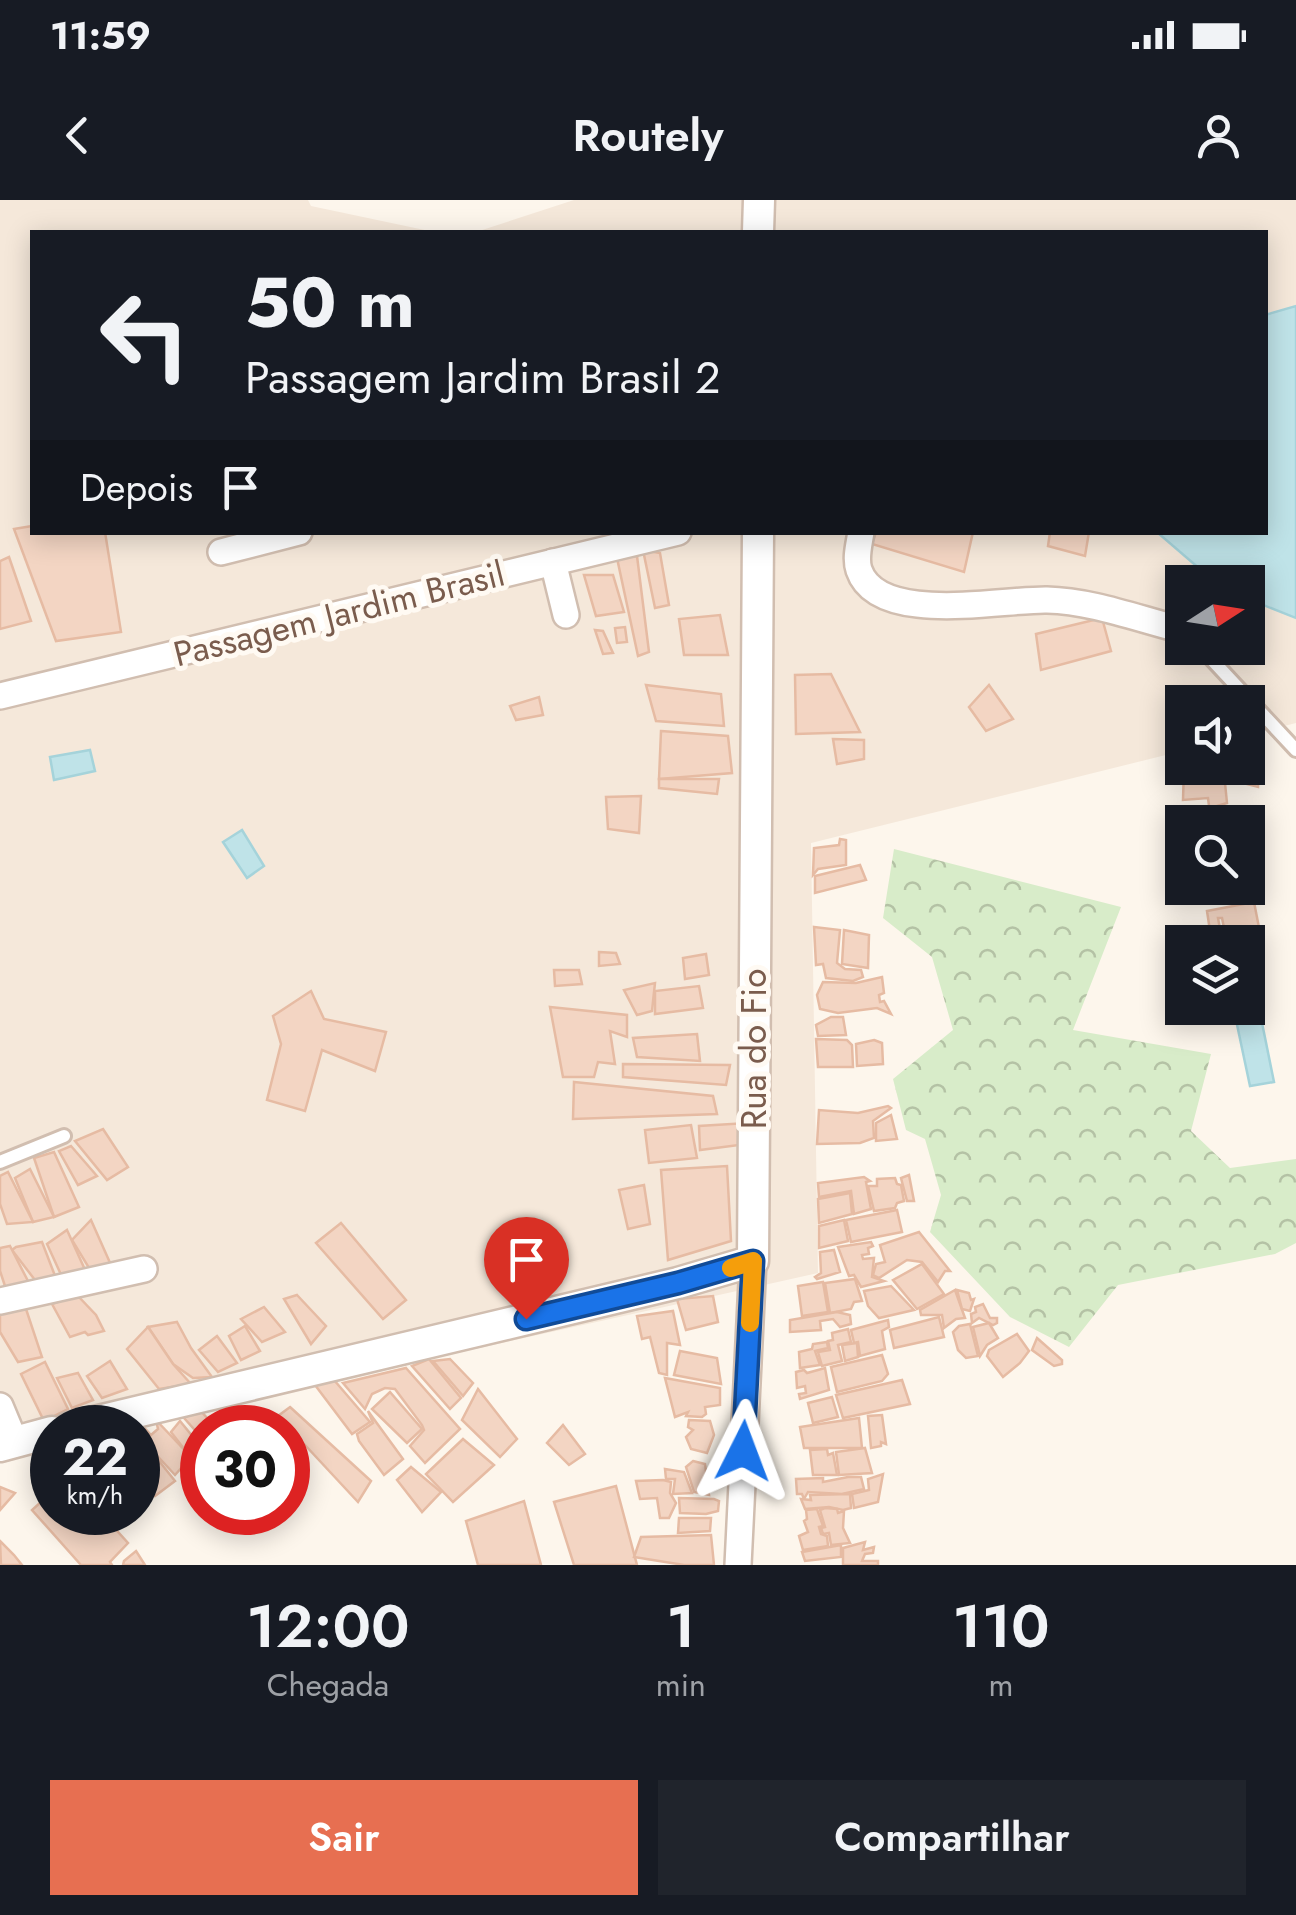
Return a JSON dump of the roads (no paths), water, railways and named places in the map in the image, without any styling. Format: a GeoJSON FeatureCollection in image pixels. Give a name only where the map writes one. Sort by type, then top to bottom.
{"type":"FeatureCollection","features":[{"type":"Feature","properties":{"kind":"street"},"geometry":{"type":"LineString","coordinates":[[758,200],[758,230]]}},
{"type":"Feature","properties":{"kind":"street"},"geometry":{"type":"LineString","coordinates":[[221,552],[287,535]]}},
{"type":"Feature","properties":{"kind":"street","name":"Passagem Jardim Brasil"},"geometry":{"type":"LineString","coordinates":[[0,696],[666,535]]}},
{"type":"Feature","properties":{"kind":"street","name":"Rua do Fio"},"geometry":{"type":"LineString","coordinates":[[738,1565],[753,1261],[758,535]]}},
{"type":"Feature","properties":{"kind":"street"},"geometry":{"type":"LineString","coordinates":[[860,535],[856,558],[868,586],[899,601],[937,606],[1047,600],[1090,606],[1165,626]]}},
{"type":"Feature","properties":{"kind":"street"},"geometry":{"type":"LineString","coordinates":[[553,562],[566,615]]}},
{"type":"Feature","properties":{"kind":"street"},"geometry":{"type":"LineString","coordinates":[[160,1406],[678,1283],[753,1261]]}},
{"type":"Feature","properties":{"kind":"street"},"geometry":{"type":"LineString","coordinates":[[0,1301],[144,1269]]}},
{"type":"Feature","properties":{"kind":"street"},"geometry":{"type":"LineString","coordinates":[[0,1406],[8,1444]]}},
{"type":"Feature","properties":{"kind":"lane"},"geometry":{"type":"LineString","coordinates":[[1217,665],[1296,750]]}},
{"type":"Feature","properties":{"kind":"lane"},"geometry":{"type":"LineString","coordinates":[[0,1162],[64,1136]]}},
{"type":"Feature","properties":{"kind":"water"},"geometry":{"type":"Polygon","coordinates":[[[1296,306],[1296,618],[1265,606],[1265,565],[1195,565],[1160,535],[1268,535],[1268,314],[1296,306]]]}},
{"type":"Feature","properties":{"kind":"water"},"geometry":{"type":"Polygon","coordinates":[[[90,750],[95,771],[54,780],[50,757],[90,750]]]}},
{"type":"Feature","properties":{"kind":"water"},"geometry":{"type":"Polygon","coordinates":[[[242,830],[264,866],[247,878],[223,842],[242,830]]]}},
{"type":"Feature","properties":{"kind":"water"},"geometry":{"type":"Polygon","coordinates":[[[1237,1025],[1262,1025],[1274,1082],[1250,1086],[1237,1025]]]}}]}
